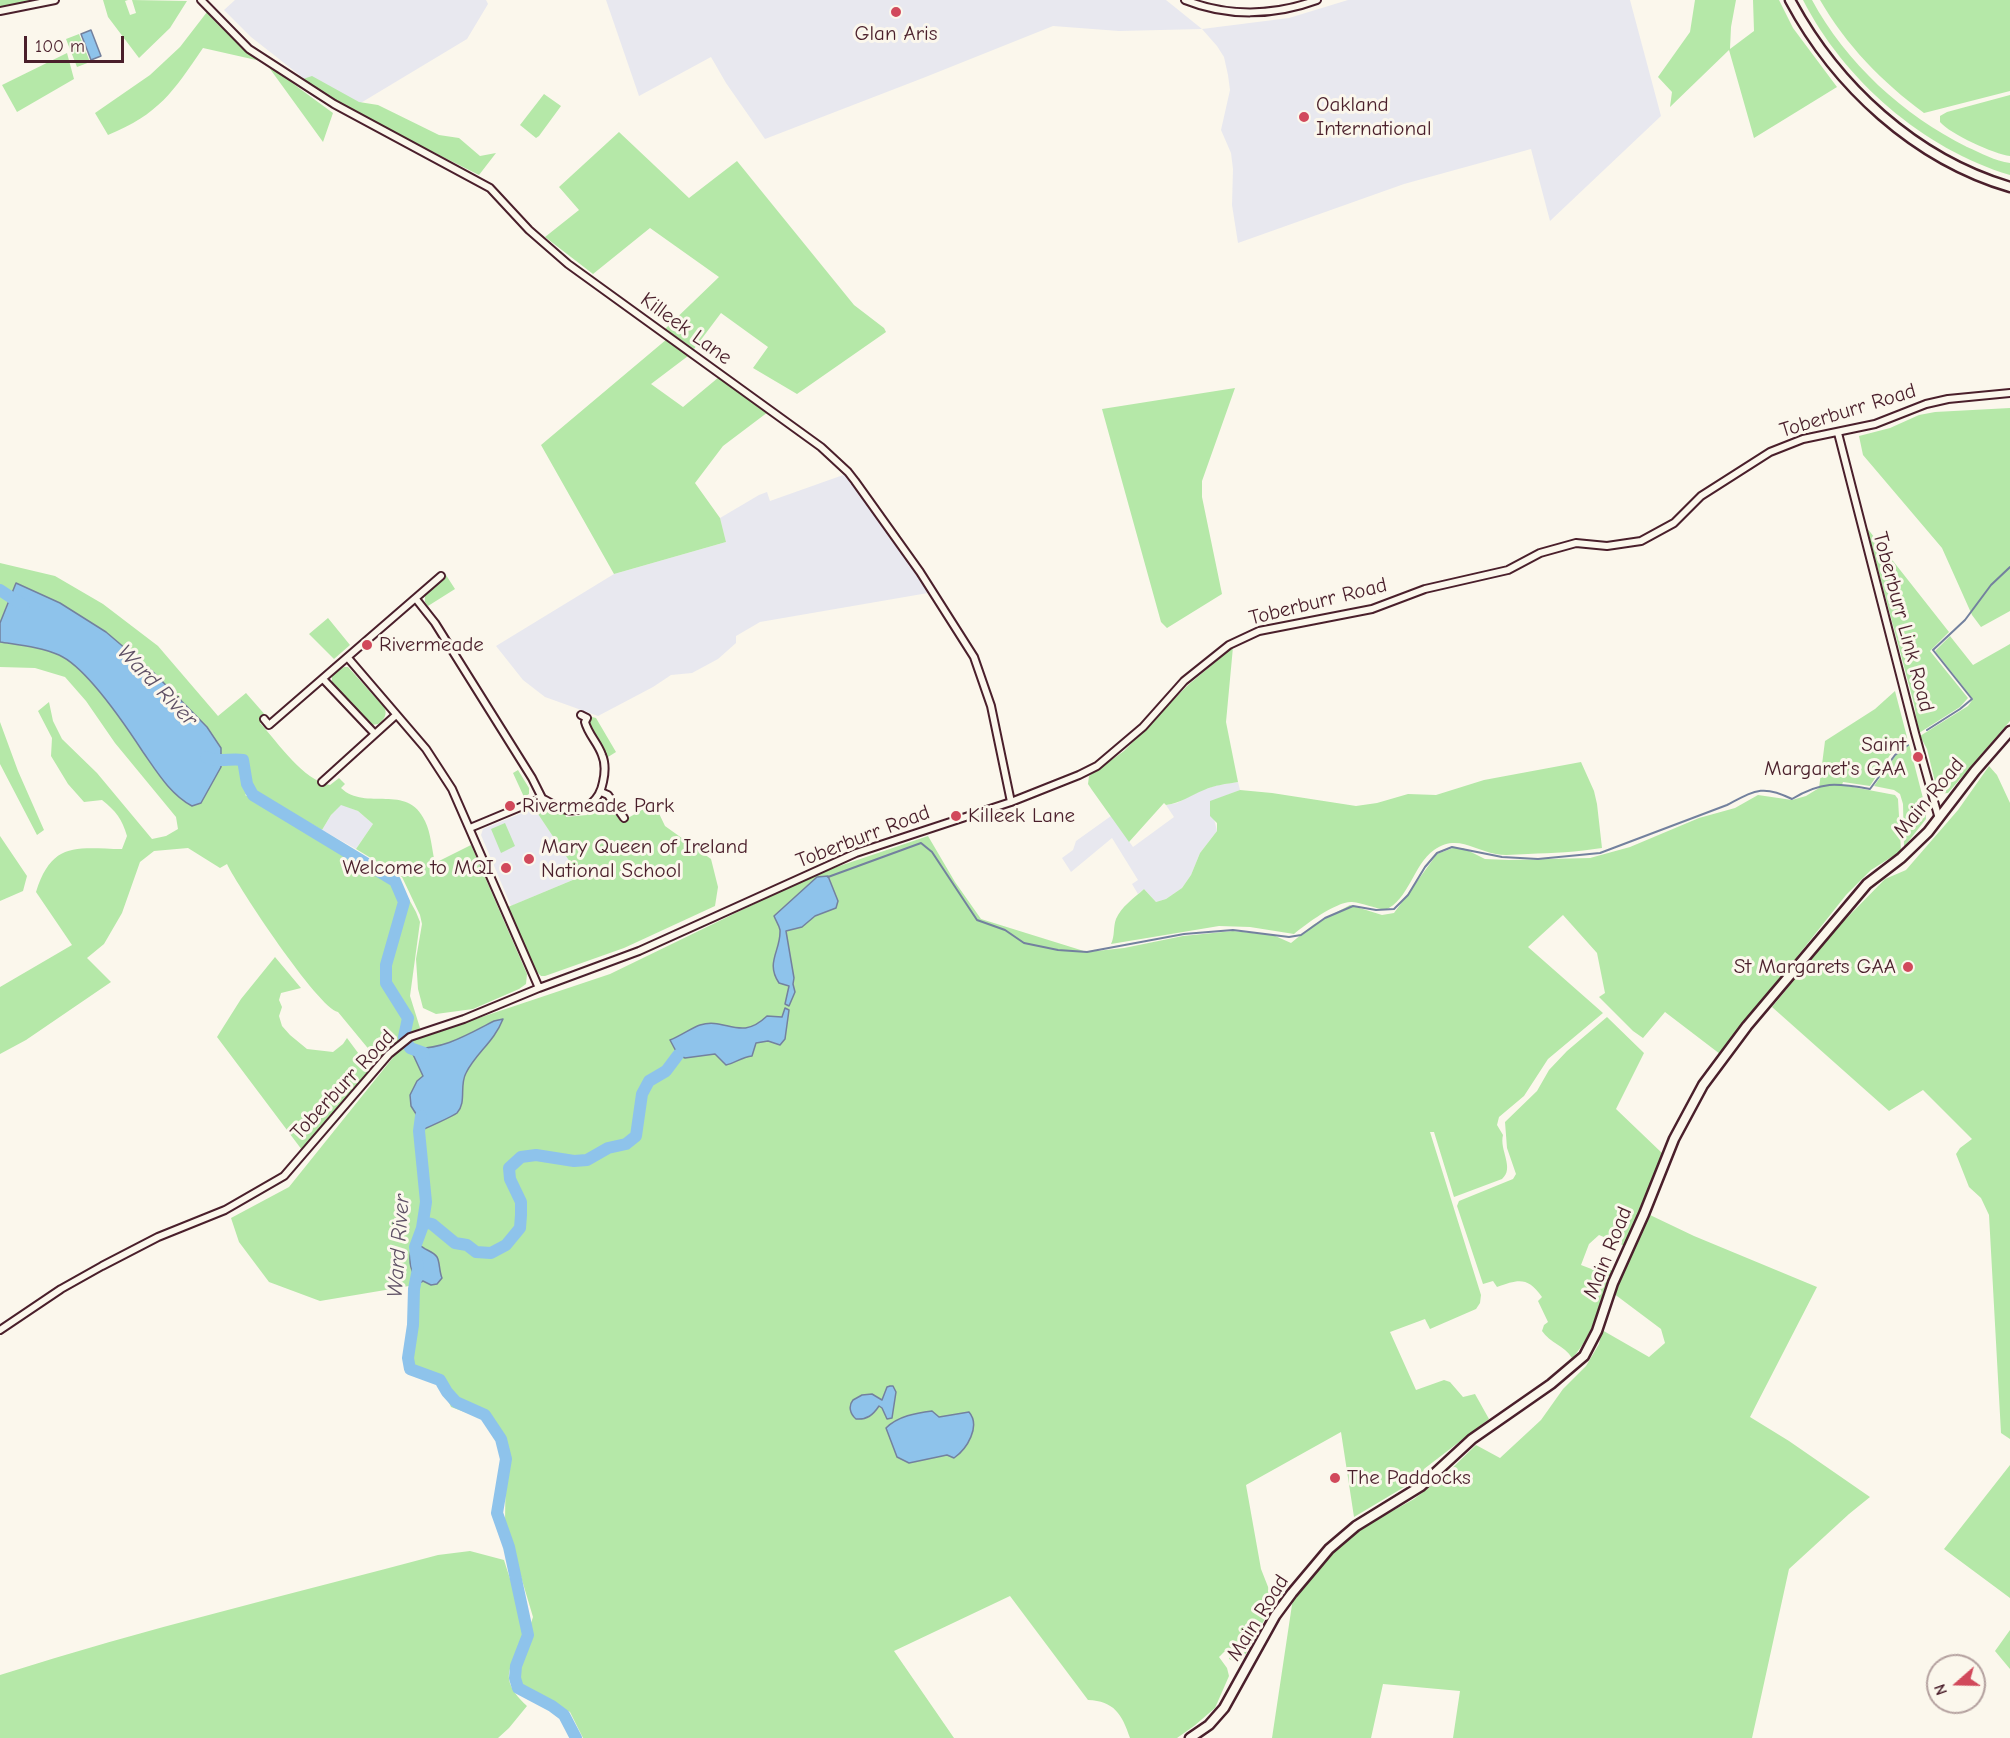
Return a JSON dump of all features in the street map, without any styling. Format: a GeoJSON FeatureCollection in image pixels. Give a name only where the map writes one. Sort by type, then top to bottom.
{"type":"FeatureCollection","features":[{"type":"Feature","properties":{"kind":"main road"},"geometry":{"type":"LineString","coordinates":[[1790,0],[1820,49],[1860,96],[1876,110],[1939,155],[1975,174],[2010,187]]}},
{"type":"Feature","properties":{"kind":"main road","name":"Main Road"},"geometry":{"type":"LineString","coordinates":[[1190,1738],[1209,1725],[1224,1708],[1275,1616],[1329,1549],[1356,1526],[1421,1486],[1472,1439],[1551,1384],[1584,1356],[1597,1331],[1613,1283],[1674,1139],[1702,1085],[1747,1026],[1867,884],[1916,845],[2010,731]]}},
{"type":"Feature","properties":{"kind":"street"},"geometry":{"type":"LineString","coordinates":[[0,11],[55,0]]}},
{"type":"Feature","properties":{"kind":"street","name":"Killeek Lane"},"geometry":{"type":"LineString","coordinates":[[201,0],[249,49],[334,104],[490,189],[529,230],[568,264],[821,447],[848,472],[920,572],[974,657],[991,706],[1011,801]]}},
{"type":"Feature","properties":{"kind":"street"},"geometry":{"type":"LineString","coordinates":[[1185,0],[1216,10],[1259,13],[1317,0]]}},
{"type":"Feature","properties":{"kind":"street","name":"Toberburr Road"},"geometry":{"type":"LineString","coordinates":[[0,1330],[61,1289],[102,1266],[158,1237],[225,1210],[284,1176],[334,1116],[394,1050],[410,1037],[464,1019],[639,951],[856,853],[1011,801],[1079,775],[1097,766],[1143,728],[1184,681],[1229,645],[1244,637],[1259,631],[1372,609],[1425,589],[1508,570],[1540,553],[1576,543],[1607,546],[1641,541],[1674,523],[1701,496],[1770,452],[1803,439],[1875,424],[1926,404],[1948,399],[2010,393]]}},
{"type":"Feature","properties":{"kind":"street","name":"Toberburr Link Road"},"geometry":{"type":"LineString","coordinates":[[1838,433],[1939,819]]}},
{"type":"Feature","properties":{"kind":"street"},"geometry":{"type":"LineString","coordinates":[[264,719],[269,725],[441,576]]}},
{"type":"Feature","properties":{"kind":"street"},"geometry":{"type":"LineString","coordinates":[[416,599],[435,623],[532,778],[542,798],[566,810],[577,810],[592,803],[601,792],[605,770],[603,755],[586,728],[587,718],[581,715]]}},
{"type":"Feature","properties":{"kind":"street"},"geometry":{"type":"LineString","coordinates":[[348,658],[426,749],[452,789],[539,988]]}},
{"type":"Feature","properties":{"kind":"street"},"geometry":{"type":"LineString","coordinates":[[323,679],[375,734]]}},
{"type":"Feature","properties":{"kind":"street"},"geometry":{"type":"LineString","coordinates":[[322,782],[396,715]]}},
{"type":"Feature","properties":{"kind":"street"},"geometry":{"type":"LineString","coordinates":[[601,792],[608,795],[622,815],[613,817]]}},
{"type":"Feature","properties":{"kind":"street"},"geometry":{"type":"LineString","coordinates":[[470,828],[542,798]]}},
{"type":"Feature","properties":{"kind":"shaded area"},"geometry":{"type":"Polygon","coordinates":[[[235,0],[486,0],[488,4],[467,39],[349,110],[330,99],[251,37],[224,10],[235,0]]]}},
{"type":"Feature","properties":{"kind":"shaded area"},"geometry":{"type":"Polygon","coordinates":[[[606,0],[1166,0],[1202,29],[1119,31],[1053,26],[765,139],[711,57],[639,96],[606,0]]]}},
{"type":"Feature","properties":{"kind":"shaded area"},"geometry":{"type":"Polygon","coordinates":[[[1348,0],[1630,0],[1661,116],[1550,221],[1531,149],[1404,184],[1238,243],[1232,205],[1231,153],[1221,130],[1230,90],[1228,75],[1224,57],[1202,29],[1289,18],[1348,0]]]}},
{"type":"Feature","properties":{"kind":"shaded area"},"geometry":{"type":"Polygon","coordinates":[[[846,474],[855,481],[928,593],[760,622],[736,636],[736,643],[718,659],[692,673],[671,675],[598,716],[545,697],[523,680],[496,646],[614,574],[726,542],[720,518],[759,495],[767,492],[770,501],[846,474]]]}},
{"type":"Feature","properties":{"kind":"shaded area"},"geometry":{"type":"Polygon","coordinates":[[[1238,782],[1240,790],[1210,802],[1217,831],[1200,853],[1191,875],[1182,888],[1166,899],[1156,902],[1144,889],[1138,894],[1132,884],[1138,880],[1112,838],[1071,872],[1062,858],[1073,850],[1076,841],[1111,816],[1133,847],[1174,817],[1166,805],[1177,803],[1202,790],[1238,782]]]}},
{"type":"Feature","properties":{"kind":"shaded area"},"geometry":{"type":"Polygon","coordinates":[[[341,804],[358,811],[373,824],[356,849],[322,830],[341,804]]]}},
{"type":"Feature","properties":{"kind":"shaded area","name":"Mary Queen of Ireland National School"},"geometry":{"type":"Polygon","coordinates":[[[534,808],[580,877],[511,906],[481,835],[483,829],[534,808]]]}},
{"type":"Feature","properties":{"kind":"green space"},"geometry":{"type":"Polygon","coordinates":[[[0,0],[44,0],[0,8],[0,0]]]}},
{"type":"Feature","properties":{"kind":"green space"},"geometry":{"type":"Polygon","coordinates":[[[103,0],[128,0],[125,1],[130,15],[136,13],[132,0],[187,1],[170,28],[139,58],[108,17],[103,0]]]}},
{"type":"Feature","properties":{"kind":"green space"},"geometry":{"type":"Polygon","coordinates":[[[1695,0],[1736,0],[1730,49],[1754,31],[1753,0],[1779,0],[1793,28],[1837,87],[1754,138],[1729,50],[1670,107],[1672,92],[1658,77],[1690,32],[1695,0]]]}},
{"type":"Feature","properties":{"kind":"green space"},"geometry":{"type":"Polygon","coordinates":[[[1803,0],[1812,0],[1826,23],[1859,66],[1899,103],[1943,134],[1967,147],[1993,159],[2010,163],[2010,175],[1947,148],[1889,108],[1840,57],[1803,0]]]}},
{"type":"Feature","properties":{"kind":"green space"},"geometry":{"type":"Polygon","coordinates":[[[1820,0],[2010,0],[2010,91],[1924,113],[1866,62],[1841,32],[1820,0]]]}},
{"type":"Feature","properties":{"kind":"green space"},"geometry":{"type":"Polygon","coordinates":[[[207,12],[233,38],[263,60],[306,94],[333,113],[323,142],[265,62],[203,48],[183,77],[153,110],[108,135],[95,113],[150,75],[180,47],[207,12]]]}},
{"type":"Feature","properties":{"kind":"green space"},"geometry":{"type":"Polygon","coordinates":[[[79,34],[90,62],[77,67],[66,39],[79,34]]]}},
{"type":"Feature","properties":{"kind":"green space"},"geometry":{"type":"Polygon","coordinates":[[[67,53],[74,79],[17,112],[2,85],[67,53]]]}},
{"type":"Feature","properties":{"kind":"green space"},"geometry":{"type":"Polygon","coordinates":[[[312,76],[359,102],[378,105],[439,135],[459,138],[480,156],[496,153],[479,175],[341,106],[303,79],[312,76]]]}},
{"type":"Feature","properties":{"kind":"green space"},"geometry":{"type":"Polygon","coordinates":[[[544,94],[561,106],[536,138],[520,125],[544,94]]]}},
{"type":"Feature","properties":{"kind":"green space"},"geometry":{"type":"Polygon","coordinates":[[[2010,95],[2010,156],[1973,143],[1940,122],[1940,116],[1947,112],[2010,95]]]}},
{"type":"Feature","properties":{"kind":"green space"},"geometry":{"type":"Polygon","coordinates":[[[619,132],[689,198],[737,161],[854,305],[886,332],[797,394],[753,368],[768,347],[721,313],[694,349],[665,329],[719,277],[650,228],[593,274],[545,237],[579,210],[559,187],[619,132]]]}},
{"type":"Feature","properties":{"kind":"green space"},"geometry":{"type":"Polygon","coordinates":[[[667,339],[688,356],[651,384],[683,407],[719,377],[768,412],[723,446],[695,483],[720,518],[726,542],[614,574],[541,445],[667,339]]]}},
{"type":"Feature","properties":{"kind":"green space"},"geometry":{"type":"Polygon","coordinates":[[[1235,388],[1202,481],[1202,497],[1222,594],[1167,628],[1161,622],[1102,409],[1235,388]]]}},
{"type":"Feature","properties":{"kind":"green space"},"geometry":{"type":"Polygon","coordinates":[[[2010,408],[2010,611],[1981,627],[1972,615],[1942,548],[1863,455],[1859,436],[1890,428],[1919,415],[1935,412],[2010,408]]]}},
{"type":"Feature","properties":{"kind":"green space"},"geometry":{"type":"Polygon","coordinates":[[[1867,528],[1949,632],[1930,651],[1968,698],[1960,707],[1919,733],[1914,704],[1867,528]]]}},
{"type":"Feature","properties":{"kind":"green space"},"geometry":{"type":"Polygon","coordinates":[[[0,563],[55,576],[103,604],[158,646],[218,716],[246,693],[267,717],[260,723],[301,769],[320,782],[330,785],[339,778],[345,784],[341,788],[351,795],[397,800],[417,809],[425,821],[430,836],[435,863],[471,845],[527,974],[526,984],[473,1009],[436,1014],[423,1008],[418,989],[416,959],[422,924],[420,915],[402,877],[356,849],[373,824],[358,811],[341,805],[331,815],[322,830],[253,790],[245,795],[266,805],[395,884],[400,883],[420,922],[410,996],[420,1028],[404,1037],[381,1057],[371,1052],[338,1012],[328,1005],[297,969],[246,896],[227,864],[220,868],[188,848],[154,851],[140,862],[122,913],[104,944],[87,958],[111,982],[26,1040],[0,1054],[0,987],[72,945],[36,892],[42,875],[58,856],[68,851],[91,848],[122,849],[127,836],[121,820],[107,804],[102,800],[84,802],[68,784],[51,756],[52,738],[38,711],[49,702],[53,721],[62,739],[97,773],[152,839],[166,836],[178,829],[176,817],[115,743],[86,701],[65,677],[35,668],[0,667],[0,642],[45,650],[72,663],[99,690],[156,771],[221,767],[207,727],[153,672],[106,632],[10,596],[0,623],[0,563]]]}},
{"type":"Feature","properties":{"kind":"green space"},"geometry":{"type":"Polygon","coordinates":[[[446,575],[455,589],[428,606],[425,602],[425,595],[446,575]]]}},
{"type":"Feature","properties":{"kind":"green space"},"geometry":{"type":"Polygon","coordinates":[[[328,618],[350,645],[334,659],[309,634],[328,618]]]}},
{"type":"Feature","properties":{"kind":"green space"},"geometry":{"type":"Polygon","coordinates":[[[1950,636],[1973,665],[2010,644],[2010,721],[1948,793],[1938,794],[1927,749],[1920,736],[1968,706],[1973,699],[1935,651],[1950,636]]]}},
{"type":"Feature","properties":{"kind":"green space"},"geometry":{"type":"Polygon","coordinates":[[[1233,647],[1226,722],[1238,782],[1212,787],[1171,804],[1164,803],[1129,842],[1088,784],[1089,776],[1124,751],[1187,686],[1233,647]]]}},
{"type":"Feature","properties":{"kind":"green space"},"geometry":{"type":"Polygon","coordinates":[[[348,667],[384,707],[385,717],[378,724],[372,725],[367,722],[332,682],[332,675],[348,667]]]}},
{"type":"Feature","properties":{"kind":"green space"},"geometry":{"type":"Polygon","coordinates":[[[1895,691],[1908,741],[1890,755],[1870,786],[1843,782],[1842,785],[1895,795],[1898,799],[1901,851],[1871,870],[1846,895],[1720,1054],[1665,1012],[1643,1038],[1633,1031],[1599,997],[1605,993],[1597,953],[1563,915],[1528,947],[1603,1013],[1548,1059],[1524,1096],[1499,1117],[1497,1125],[1503,1135],[1502,1141],[1507,1164],[1506,1175],[1502,1179],[1454,1197],[1434,1132],[1430,1132],[1481,1295],[1480,1303],[1476,1309],[1430,1329],[1425,1319],[1390,1332],[1416,1390],[1444,1380],[1450,1382],[1463,1397],[1475,1394],[1489,1419],[1424,1469],[1421,1477],[1354,1517],[1341,1432],[1246,1485],[1261,1569],[1274,1602],[1244,1657],[1236,1662],[1229,1659],[1230,1652],[1224,1652],[1219,1657],[1227,1668],[1229,1676],[1215,1708],[1177,1738],[1130,1738],[1116,1710],[1104,1703],[1088,1700],[1010,1596],[894,1651],[954,1738],[583,1738],[570,1712],[511,1683],[533,1617],[505,1523],[506,1451],[486,1420],[451,1407],[438,1378],[413,1369],[409,1286],[320,1301],[269,1282],[239,1242],[231,1218],[289,1187],[399,1050],[416,1039],[610,974],[816,874],[928,836],[955,882],[981,919],[1087,952],[1124,948],[1183,936],[1233,931],[1273,935],[1291,943],[1313,925],[1350,905],[1382,915],[1394,913],[1437,854],[1453,848],[1463,848],[1485,859],[1590,858],[1630,847],[1699,818],[1735,808],[1758,795],[1792,800],[1806,796],[1819,788],[1825,741],[1875,709],[1895,691]]]}},
{"type":"Feature","properties":{"kind":"green space"},"geometry":{"type":"Polygon","coordinates":[[[592,717],[596,718],[616,752],[608,757],[609,765],[588,725],[592,717]]]}},
{"type":"Feature","properties":{"kind":"green space"},"geometry":{"type":"Polygon","coordinates":[[[0,722],[18,771],[44,830],[37,835],[0,764],[0,722]]]}},
{"type":"Feature","properties":{"kind":"green space"},"geometry":{"type":"Polygon","coordinates":[[[1909,744],[1925,806],[1926,819],[1904,847],[1903,804],[1900,794],[1894,790],[1874,786],[1896,755],[1909,744]]]}},
{"type":"Feature","properties":{"kind":"green space"},"geometry":{"type":"Polygon","coordinates":[[[1581,762],[1594,791],[1602,848],[1504,855],[1465,844],[1450,843],[1442,845],[1427,856],[1400,899],[1385,910],[1352,902],[1338,905],[1294,934],[1250,927],[1219,926],[1111,944],[1116,919],[1132,899],[1144,889],[1156,902],[1166,899],[1182,888],[1191,875],[1200,853],[1217,831],[1217,823],[1210,816],[1210,801],[1240,790],[1356,806],[1408,794],[1436,795],[1484,780],[1581,762]]]}},
{"type":"Feature","properties":{"kind":"green space","name":"St Margarets GAA"},"geometry":{"type":"Polygon","coordinates":[[[1989,766],[1997,775],[2010,803],[2010,1439],[2001,1433],[1989,1215],[1981,1198],[1969,1187],[1956,1154],[1972,1139],[1923,1090],[1889,1111],[1772,1007],[1839,926],[1885,879],[1906,870],[1958,810],[1989,766]]]}},
{"type":"Feature","properties":{"kind":"green space"},"geometry":{"type":"Polygon","coordinates":[[[518,770],[529,788],[529,794],[524,797],[513,773],[518,770]]]}},
{"type":"Feature","properties":{"kind":"green space"},"geometry":{"type":"Polygon","coordinates":[[[606,800],[621,822],[654,803],[665,826],[711,859],[718,887],[715,906],[624,948],[541,976],[534,969],[508,907],[580,877],[534,808],[541,803],[565,813],[566,817],[587,815],[586,811],[606,800]]]}},
{"type":"Feature","properties":{"kind":"green space"},"geometry":{"type":"Polygon","coordinates":[[[505,823],[515,846],[501,853],[491,829],[505,823]]]}},
{"type":"Feature","properties":{"kind":"green space"},"geometry":{"type":"Polygon","coordinates":[[[0,836],[27,876],[23,891],[0,901],[0,836]]]}},
{"type":"Feature","properties":{"kind":"green space"},"geometry":{"type":"Polygon","coordinates":[[[275,957],[301,988],[281,993],[279,1000],[282,1007],[279,1016],[282,1026],[307,1049],[333,1052],[347,1038],[370,1069],[302,1150],[217,1037],[241,999],[275,957]]]}},
{"type":"Feature","properties":{"kind":"green space"},"geometry":{"type":"Polygon","coordinates":[[[1607,1017],[1644,1053],[1616,1109],[1663,1154],[1625,1246],[1599,1235],[1589,1244],[1581,1265],[1594,1270],[1600,1266],[1613,1271],[1586,1339],[1572,1358],[1542,1331],[1548,1322],[1538,1301],[1542,1297],[1537,1290],[1527,1283],[1517,1281],[1497,1287],[1493,1281],[1483,1284],[1457,1206],[1459,1201],[1513,1179],[1516,1174],[1507,1148],[1505,1122],[1537,1091],[1549,1070],[1567,1051],[1607,1017]]]}},
{"type":"Feature","properties":{"kind":"green space"},"geometry":{"type":"Polygon","coordinates":[[[1650,1215],[1694,1236],[1817,1287],[1750,1417],[1870,1497],[1789,1569],[1752,1738],[1453,1738],[1460,1691],[1383,1684],[1371,1738],[1272,1738],[1293,1598],[1335,1548],[1351,1534],[1414,1499],[1444,1476],[1476,1445],[1500,1458],[1541,1420],[1563,1389],[1586,1366],[1599,1344],[1602,1330],[1649,1357],[1665,1343],[1661,1329],[1613,1293],[1650,1215]]]}},
{"type":"Feature","properties":{"kind":"green space"},"geometry":{"type":"Polygon","coordinates":[[[2010,1465],[2010,1598],[1944,1549],[2010,1465]]]}},
{"type":"Feature","properties":{"kind":"green space"},"geometry":{"type":"Polygon","coordinates":[[[470,1551],[504,1560],[522,1623],[519,1648],[509,1674],[510,1683],[527,1706],[498,1738],[0,1738],[0,1675],[218,1612],[438,1555],[470,1551]]]}},
{"type":"Feature","properties":{"kind":"green space"},"geometry":{"type":"Polygon","coordinates":[[[2010,1630],[2010,1669],[1995,1651],[2010,1630]]]}},
{"type":"Feature","properties":{"kind":"water"},"geometry":{"type":"Polygon","coordinates":[[[91,30],[101,56],[91,60],[81,34],[91,30]]]}},
{"type":"Feature","properties":{"kind":"water"},"geometry":{"type":"Polygon","coordinates":[[[16,583],[60,603],[106,632],[153,672],[207,727],[221,748],[221,767],[201,803],[192,806],[171,789],[105,698],[70,662],[45,650],[0,642],[0,623],[16,583]]]}},
{"type":"Feature","properties":{"kind":"water"},"geometry":{"type":"Polygon","coordinates":[[[828,876],[838,901],[836,908],[815,916],[802,927],[786,931],[795,992],[789,1006],[785,1004],[789,986],[779,983],[773,969],[780,937],[780,930],[774,916],[817,877],[828,876]]]}},
{"type":"Feature","properties":{"kind":"water"},"geometry":{"type":"Polygon","coordinates":[[[785,1008],[789,1010],[785,1039],[780,1045],[768,1041],[756,1043],[752,1056],[726,1065],[715,1054],[685,1058],[678,1055],[670,1040],[697,1026],[709,1023],[749,1027],[767,1016],[782,1017],[785,1008]]]}},
{"type":"Feature","properties":{"kind":"water"},"geometry":{"type":"Polygon","coordinates":[[[503,1019],[495,1034],[466,1073],[462,1104],[457,1113],[419,1131],[418,1117],[411,1106],[410,1095],[417,1081],[423,1076],[410,1048],[443,1044],[503,1019]]]}},
{"type":"Feature","properties":{"kind":"water"},"geometry":{"type":"Polygon","coordinates":[[[415,1237],[422,1239],[420,1245],[433,1253],[439,1261],[442,1278],[437,1284],[431,1285],[423,1281],[418,1284],[413,1281],[410,1256],[415,1237]]]}},
{"type":"Feature","properties":{"kind":"water"},"geometry":{"type":"Polygon","coordinates":[[[893,1386],[896,1392],[892,1418],[887,1419],[879,1406],[867,1418],[856,1419],[854,1417],[850,1407],[853,1400],[862,1395],[872,1394],[882,1400],[887,1387],[893,1386]]]}},
{"type":"Feature","properties":{"kind":"water"},"geometry":{"type":"Polygon","coordinates":[[[932,1411],[939,1417],[969,1412],[974,1424],[971,1437],[964,1449],[954,1458],[947,1455],[909,1463],[897,1457],[886,1428],[902,1418],[932,1411]]]}},
{"type":"Feature","properties":{"kind":"waterway"},"geometry":{"type":"LineString","coordinates":[[1927,730],[1972,699],[1933,650],[1965,620],[1991,585],[2010,567]]}},
{"type":"Feature","properties":{"kind":"waterway","name":"Ward River"},"geometry":{"type":"LineString","coordinates":[[0,590],[24,606]]}},
{"type":"Feature","properties":{"kind":"waterway"},"geometry":{"type":"LineString","coordinates":[[828,877],[921,843],[932,852],[977,920],[1005,930],[1024,943],[1058,950],[1087,952],[1184,934],[1233,930],[1289,937],[1301,935],[1325,918],[1353,906],[1376,910],[1394,909],[1408,895],[1425,867],[1437,853],[1452,847],[1502,857],[1538,859],[1600,853],[1758,791],[1782,794],[1792,799],[1821,786],[1838,785],[1870,789],[1895,755],[1908,745]]}},
{"type":"Feature","properties":{"kind":"waterway","name":"Ward River"},"geometry":{"type":"LineString","coordinates":[[206,757],[215,760],[243,760],[247,784],[253,795],[395,881],[404,902],[386,965],[386,983],[408,1018],[404,1037],[410,1048],[424,1053]]}},
{"type":"Feature","properties":{"kind":"waterway"},"geometry":{"type":"LineString","coordinates":[[423,1222],[432,1224],[455,1243],[467,1245],[476,1252],[491,1253],[506,1245],[520,1228],[521,1215],[521,1202],[510,1179],[509,1168],[521,1157],[536,1155],[574,1161],[587,1160],[608,1148],[626,1144],[636,1136],[642,1094],[649,1081],[666,1071],[678,1055]]}},
{"type":"Feature","properties":{"kind":"waterway","name":"Ward River"},"geometry":{"type":"LineString","coordinates":[[421,1116],[419,1131],[426,1202],[422,1228],[415,1247],[418,1269],[408,1358],[410,1369],[440,1380],[456,1402],[485,1415],[501,1439],[506,1459],[497,1513],[509,1547],[528,1635],[516,1666],[515,1678],[518,1688],[564,1715],[576,1738]]}},
{"type":"Feature","properties":{"kind":"place","name":"Glan Aris"},"geometry":{"type":"Point","coordinates":[896,12]}},
{"type":"Feature","properties":{"kind":"place","name":"Oakland International"},"geometry":{"type":"Point","coordinates":[1304,117]}},
{"type":"Feature","properties":{"kind":"place","name":"Rivermeade"},"geometry":{"type":"Point","coordinates":[367,645]}},
{"type":"Feature","properties":{"kind":"place","name":"Saint Margaret's GAA"},"geometry":{"type":"Point","coordinates":[1918,757]}},
{"type":"Feature","properties":{"kind":"place","name":"Rivermeade Park"},"geometry":{"type":"Point","coordinates":[510,806]}},
{"type":"Feature","properties":{"kind":"place","name":"Killeek Lane"},"geometry":{"type":"Point","coordinates":[956,816]}},
{"type":"Feature","properties":{"kind":"place","name":"Mary Queen of Ireland National School"},"geometry":{"type":"Point","coordinates":[529,859]}},
{"type":"Feature","properties":{"kind":"place","name":"Welcome to MQI"},"geometry":{"type":"Point","coordinates":[506,868]}},
{"type":"Feature","properties":{"kind":"place","name":"St Margarets GAA"},"geometry":{"type":"Point","coordinates":[1908,967]}},
{"type":"Feature","properties":{"kind":"place","name":"The Paddocks"},"geometry":{"type":"Point","coordinates":[1335,1478]}}]}
